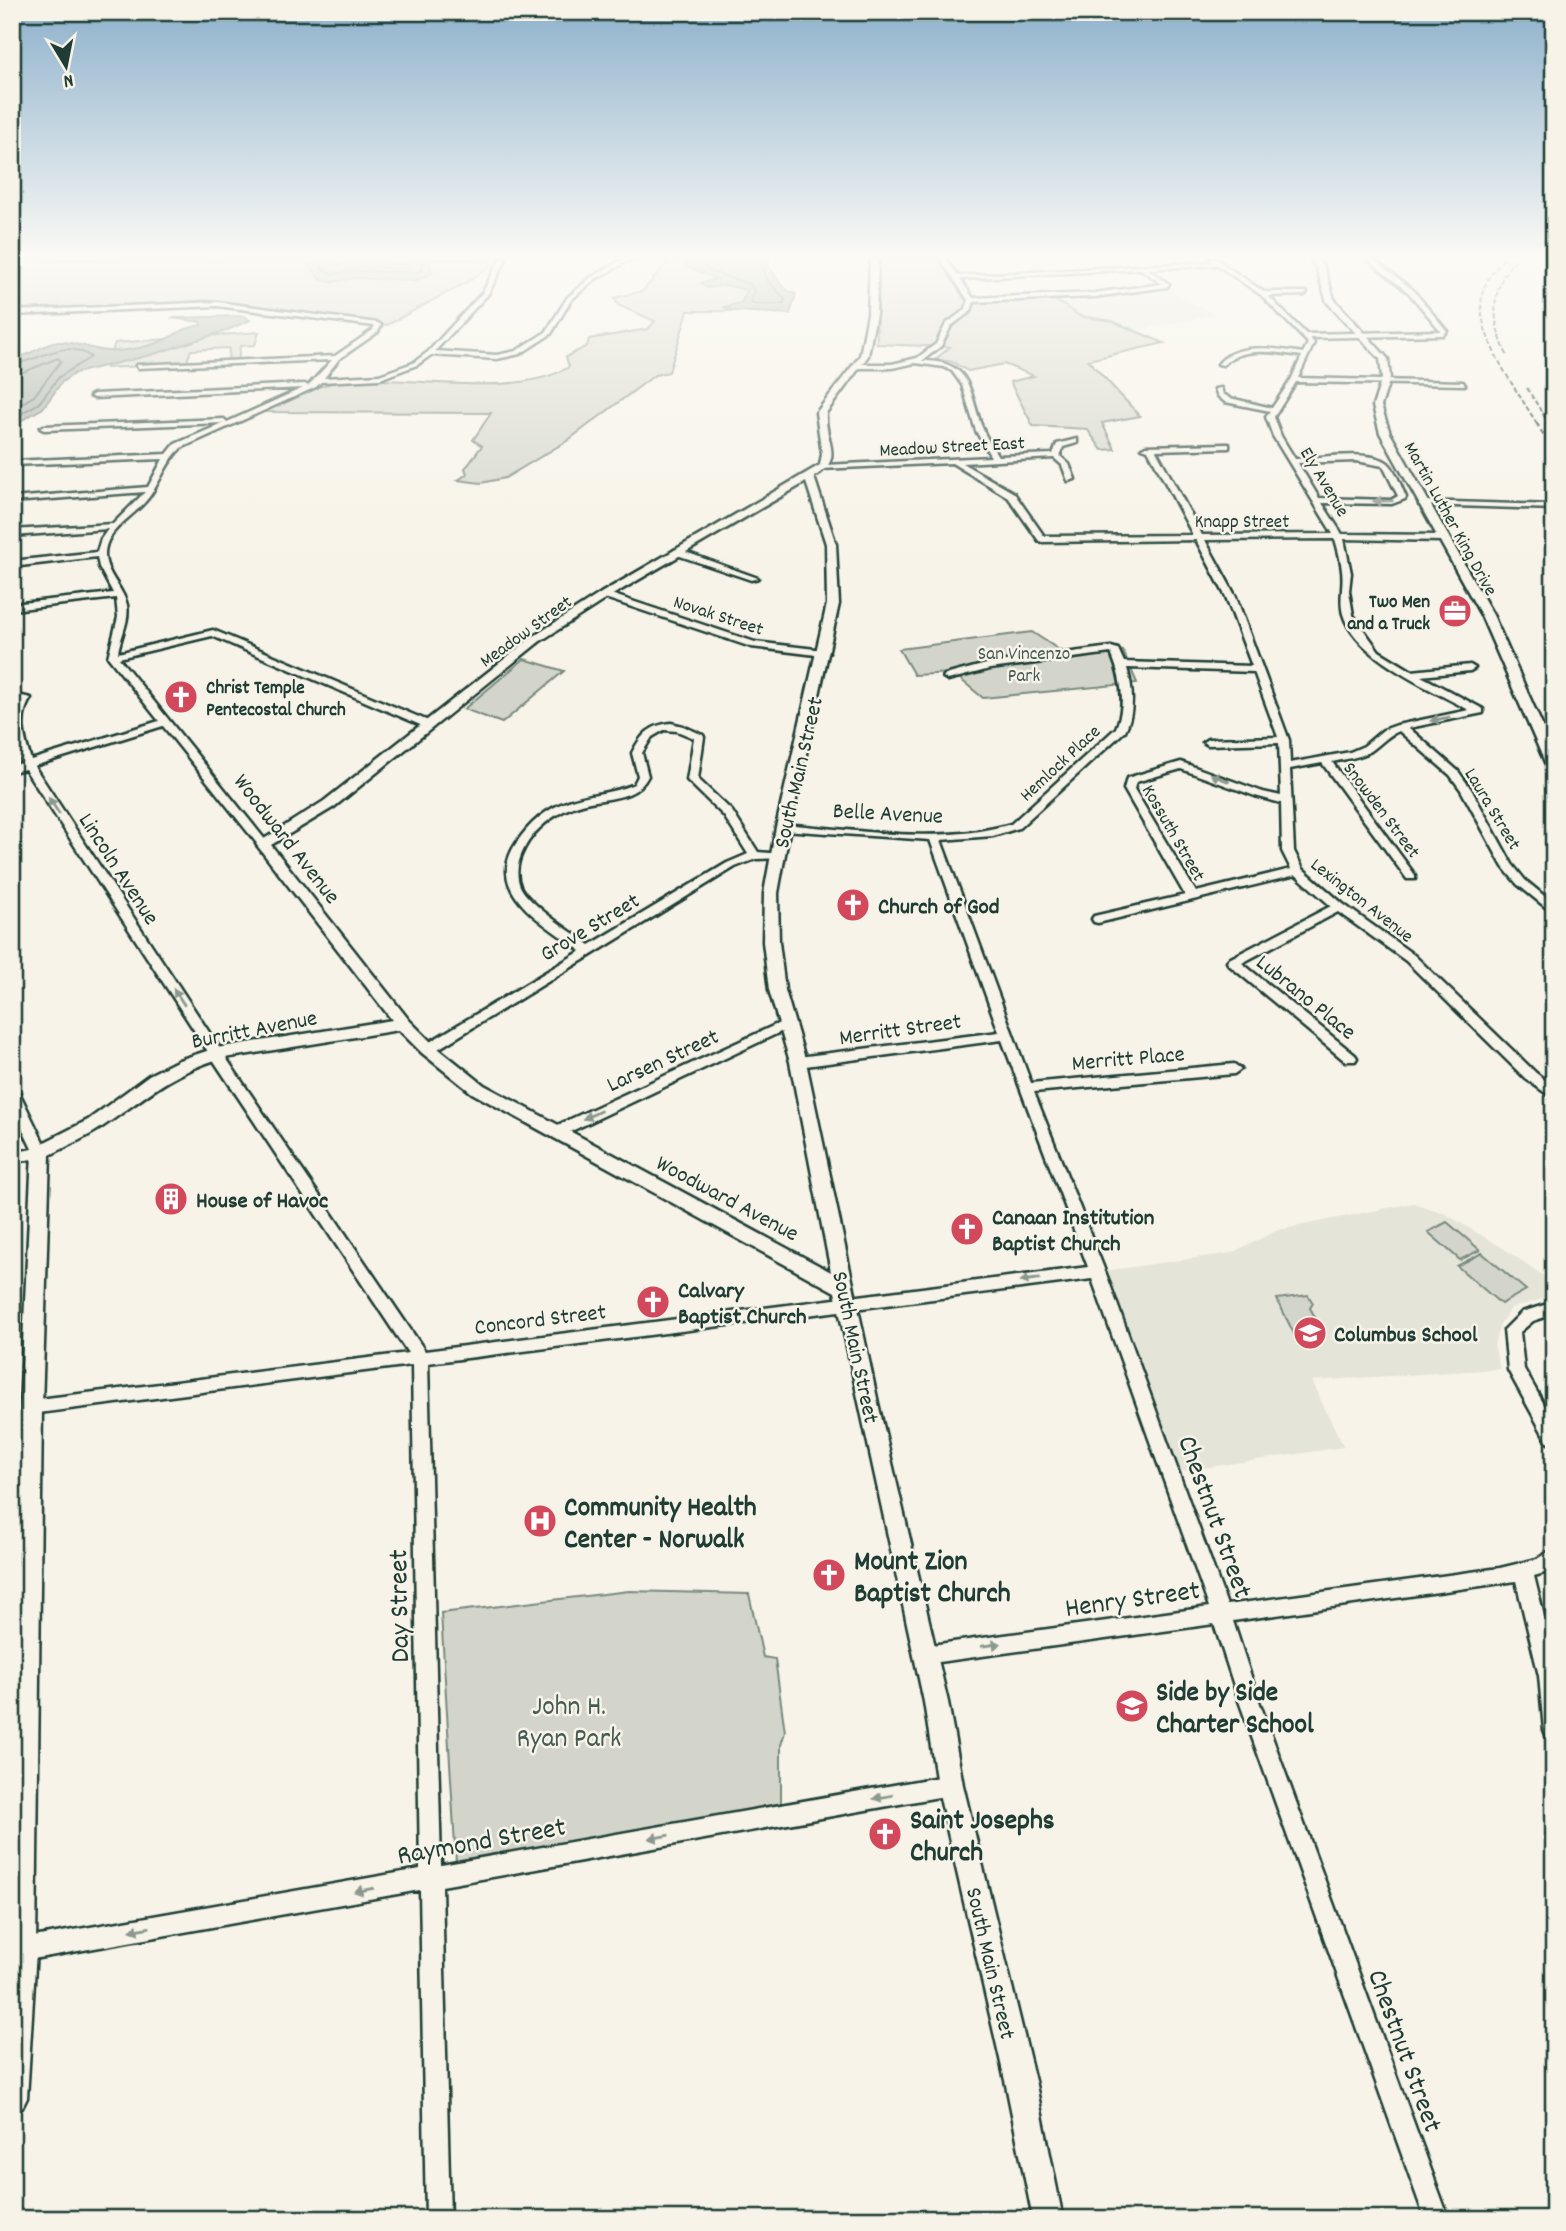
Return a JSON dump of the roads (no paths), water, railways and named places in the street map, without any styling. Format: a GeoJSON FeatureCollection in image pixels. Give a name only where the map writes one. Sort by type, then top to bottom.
{"type":"FeatureCollection","features":[{"type":"Feature","properties":{"kind":"main road"},"geometry":{"type":"LineString","coordinates":[[824,467],[827,458],[820,422],[821,413],[860,363]]}},
{"type":"Feature","properties":{"kind":"main road","name":"Martin Luther King Drive"},"geometry":{"type":"LineString","coordinates":[[1385,363],[1386,372],[1377,406],[1379,418],[1422,503],[1487,615],[1554,767]]}},
{"type":"Feature","properties":{"kind":"main road","name":"Meadow Street"},"geometry":{"type":"LineString","coordinates":[[262,844],[330,804],[535,640],[605,595],[824,467]]}},
{"type":"Feature","properties":{"kind":"main road","name":"South Main Street"},"geometry":{"type":"LineString","coordinates":[[808,475],[831,544],[834,569],[833,604],[783,827],[771,893],[771,942],[777,990],[799,1062],[846,1295],[936,1702],[950,1785],[1021,2085],[1048,2219]]}},
{"type":"Feature","properties":{"kind":"main road","name":"Woodward Avenue"},"geometry":{"type":"LineString","coordinates":[[262,844],[403,1024],[428,1049],[478,1089],[846,1295]]}},
{"type":"Feature","properties":{"kind":"main road","name":"Burritt Avenue"},"geometry":{"type":"LineString","coordinates":[[41,1152],[94,1124],[155,1079],[216,1054],[403,1024]]}},
{"type":"Feature","properties":{"kind":"main road"},"geometry":{"type":"LineString","coordinates":[[12,2098],[22,1950],[31,1407],[41,1152]]}},
{"type":"Feature","properties":{"kind":"street"},"geometry":{"type":"LineString","coordinates":[[138,366],[210,363]]}},
{"type":"Feature","properties":{"kind":"street"},"geometry":{"type":"LineString","coordinates":[[333,363],[316,383],[184,443],[169,456],[150,489],[104,542],[101,554],[118,595],[122,615],[113,643],[113,657],[213,633],[429,725]]}},
{"type":"Feature","properties":{"kind":"street"},"geometry":{"type":"LineString","coordinates":[[93,396],[316,383],[386,376],[416,363]]}},
{"type":"Feature","properties":{"kind":"street"},"geometry":{"type":"LineString","coordinates":[[1219,389],[1220,395],[1228,400],[1273,410],[1303,363]]}},
{"type":"Feature","properties":{"kind":"street"},"geometry":{"type":"LineString","coordinates":[[859,366],[945,365],[961,375],[970,392],[975,418],[984,440],[996,459]]}},
{"type":"Feature","properties":{"kind":"street"},"geometry":{"type":"LineString","coordinates":[[1457,374],[1463,384],[1463,396]]}},
{"type":"Feature","properties":{"kind":"street"},"geometry":{"type":"LineString","coordinates":[[1294,380],[1463,384]]}},
{"type":"Feature","properties":{"kind":"street","name":"Ely Avenue"},"geometry":{"type":"LineString","coordinates":[[1273,410],[1270,416],[1271,424],[1339,536],[1348,573],[1345,591],[1348,615],[1376,653],[1479,711],[1401,727]]}},
{"type":"Feature","properties":{"kind":"street"},"geometry":{"type":"LineString","coordinates":[[44,428],[232,421]]}},
{"type":"Feature","properties":{"kind":"street","name":"Meadow Street East"},"geometry":{"type":"LineString","coordinates":[[824,467],[1056,456],[1060,446],[1074,441]]}},
{"type":"Feature","properties":{"kind":"street","name":"Lexington Avenue"},"geometry":{"type":"LineString","coordinates":[[1226,446],[1149,448],[1231,597],[1284,740],[1284,800],[1288,851],[1298,871],[1339,907],[1410,958],[1531,1076],[1554,1094]]}},
{"type":"Feature","properties":{"kind":"street"},"geometry":{"type":"LineString","coordinates":[[12,463],[169,456]]}},
{"type":"Feature","properties":{"kind":"street"},"geometry":{"type":"LineString","coordinates":[[1056,456],[1065,464],[1071,479]]}},
{"type":"Feature","properties":{"kind":"street"},"geometry":{"type":"LineString","coordinates":[[1295,461],[1378,461],[1386,465],[1401,495],[1400,500],[1319,500]]}},
{"type":"Feature","properties":{"kind":"street","name":"Knapp Street"},"geometry":{"type":"LineString","coordinates":[[955,462],[1011,495],[1042,539],[1199,536],[1442,538]]}},
{"type":"Feature","properties":{"kind":"street"},"geometry":{"type":"LineString","coordinates":[[12,500],[150,489]]}},
{"type":"Feature","properties":{"kind":"street"},"geometry":{"type":"LineString","coordinates":[[1422,503],[1554,507]]}},
{"type":"Feature","properties":{"kind":"street"},"geometry":{"type":"LineString","coordinates":[[12,533],[116,526]]}},
{"type":"Feature","properties":{"kind":"street"},"geometry":{"type":"LineString","coordinates":[[677,552],[754,578]]}},
{"type":"Feature","properties":{"kind":"street"},"geometry":{"type":"LineString","coordinates":[[12,564],[101,554]]}},
{"type":"Feature","properties":{"kind":"street"},"geometry":{"type":"LineString","coordinates":[[12,607],[118,595]]}},
{"type":"Feature","properties":{"kind":"street","name":"Novak Street"},"geometry":{"type":"LineString","coordinates":[[605,595],[754,645],[824,653]]}},
{"type":"Feature","properties":{"kind":"street"},"geometry":{"type":"LineString","coordinates":[[948,677],[990,666],[1104,649],[1115,652],[1122,665],[1258,669]]}},
{"type":"Feature","properties":{"kind":"street","name":"Woodward Avenue"},"geometry":{"type":"LineString","coordinates":[[113,657],[262,844]]}},
{"type":"Feature","properties":{"kind":"street","name":"Hemlock Place"},"geometry":{"type":"LineString","coordinates":[[992,835],[1015,826],[1121,729],[1128,706],[1122,665]]}},
{"type":"Feature","properties":{"kind":"street"},"geometry":{"type":"LineString","coordinates":[[1410,674],[1470,668]]}},
{"type":"Feature","properties":{"kind":"street","name":"Lincoln Avenue"},"geometry":{"type":"LineString","coordinates":[[26,698],[21,704],[18,732],[27,764],[216,1054]]}},
{"type":"Feature","properties":{"kind":"street"},"geometry":{"type":"LineString","coordinates":[[12,769],[164,723]]}},
{"type":"Feature","properties":{"kind":"street"},"geometry":{"type":"LineString","coordinates":[[588,950],[521,895],[513,880],[514,860],[524,837],[567,804],[619,795],[638,786],[643,776],[636,753],[658,727],[677,726],[699,737],[692,780],[717,799],[745,836],[754,855]]}},
{"type":"Feature","properties":{"kind":"street"},"geometry":{"type":"LineString","coordinates":[[1284,767],[1326,761],[1368,748],[1387,732],[1401,727]]}},
{"type":"Feature","properties":{"kind":"street","name":"Laura Street"},"geometry":{"type":"LineString","coordinates":[[1401,727],[1454,773],[1466,789],[1507,865],[1521,882],[1554,910]]}},
{"type":"Feature","properties":{"kind":"street"},"geometry":{"type":"LineString","coordinates":[[1208,743],[1284,740]]}},
{"type":"Feature","properties":{"kind":"street","name":"Snowden Street"},"geometry":{"type":"LineString","coordinates":[[1326,761],[1411,877]]}},
{"type":"Feature","properties":{"kind":"street","name":"Kossuth Street"},"geometry":{"type":"LineString","coordinates":[[1192,896],[1129,789],[1131,780],[1181,765],[1259,794],[1284,800]]}},
{"type":"Feature","properties":{"kind":"street","name":"Belle Avenue"},"geometry":{"type":"LineString","coordinates":[[783,827],[934,836],[992,835]]}},
{"type":"Feature","properties":{"kind":"street","name":"Chestnut Street"},"geometry":{"type":"LineString","coordinates":[[934,836],[1006,1035],[1097,1272],[1437,2219]]}},
{"type":"Feature","properties":{"kind":"street","name":"Grove Street"},"geometry":{"type":"LineString","coordinates":[[428,1049],[731,864],[754,855],[778,856]]}},
{"type":"Feature","properties":{"kind":"street"},"geometry":{"type":"LineString","coordinates":[[1098,919],[1298,871]]}},
{"type":"Feature","properties":{"kind":"street","name":"Lubrano Place"},"geometry":{"type":"LineString","coordinates":[[1339,907],[1233,962],[1350,1058]]}},
{"type":"Feature","properties":{"kind":"street","name":"Larsen Street"},"geometry":{"type":"LineString","coordinates":[[556,1132],[786,1024]]}},
{"type":"Feature","properties":{"kind":"street","name":"Merritt Street"},"geometry":{"type":"LineString","coordinates":[[799,1062],[1006,1035]]}},
{"type":"Feature","properties":{"kind":"street"},"geometry":{"type":"LineString","coordinates":[[216,1054],[420,1357]]}},
{"type":"Feature","properties":{"kind":"street","name":"Merritt Place"},"geometry":{"type":"LineString","coordinates":[[1026,1087],[1234,1069]]}},
{"type":"Feature","properties":{"kind":"street"},"geometry":{"type":"LineString","coordinates":[[12,1092],[41,1152]]}},
{"type":"Feature","properties":{"kind":"street","name":"Burritt Avenue"},"geometry":{"type":"LineString","coordinates":[[12,1158],[41,1152]]}},
{"type":"Feature","properties":{"kind":"street","name":"Concord Street"},"geometry":{"type":"LineString","coordinates":[[31,1407],[420,1357],[846,1295],[1097,1272]]}},
{"type":"Feature","properties":{"kind":"street"},"geometry":{"type":"LineString","coordinates":[[1554,1308],[1528,1316],[1512,1330],[1516,1370],[1554,1438]]}},
{"type":"Feature","properties":{"kind":"street","name":"Day Street"},"geometry":{"type":"LineString","coordinates":[[420,1357],[438,2219]]}},
{"type":"Feature","properties":{"kind":"street","name":"Henry Street"},"geometry":{"type":"LineString","coordinates":[[924,1655],[1220,1612],[1500,1576],[1542,1566],[1554,1556]]}},
{"type":"Feature","properties":{"kind":"street"},"geometry":{"type":"LineString","coordinates":[[1523,1570],[1549,1676],[1554,1730]]}},
{"type":"Feature","properties":{"kind":"street","name":"Raymond Street"},"geometry":{"type":"LineString","coordinates":[[22,1950],[950,1785]]}},
{"type":"Feature","properties":{"kind":"water"},"geometry":{"type":"Polygon","coordinates":[[[12,363],[117,363],[75,373],[62,382],[43,408],[12,426],[12,363]]]}},
{"type":"Feature","properties":{"kind":"railway"},"geometry":{"type":"LineString","coordinates":[[1500,363],[1537,424]]}},
{"type":"Feature","properties":{"kind":"railway"},"geometry":{"type":"LineString","coordinates":[[1527,388],[1549,424]]}},
{"type":"Feature","properties":{"kind":"railway"},"geometry":{"type":"LineString","coordinates":[[1536,422],[1554,454]]}},
{"type":"Feature","properties":{"kind":"railway"},"geometry":{"type":"LineString","coordinates":[[1548,422],[1554,433]]}},
{"type":"Feature","properties":{"kind":"place","name":"Two Men and a Truck"},"geometry":{"type":"Point","coordinates":[1455,611]}},
{"type":"Feature","properties":{"kind":"place","name":"Christ Temple Pentecostal Church"},"geometry":{"type":"Point","coordinates":[181,697]}},
{"type":"Feature","properties":{"kind":"place","name":"Church of God"},"geometry":{"type":"Point","coordinates":[853,905]}},
{"type":"Feature","properties":{"kind":"place","name":"House of Havoc"},"geometry":{"type":"Point","coordinates":[171,1199]}},
{"type":"Feature","properties":{"kind":"place","name":"Canaan Institution Baptist Church"},"geometry":{"type":"Point","coordinates":[967,1229]}},
{"type":"Feature","properties":{"kind":"place","name":"Calvary Baptist Church"},"geometry":{"type":"Point","coordinates":[653,1302]}},
{"type":"Feature","properties":{"kind":"place","name":"Columbus School"},"geometry":{"type":"Point","coordinates":[1310,1333]}},
{"type":"Feature","properties":{"kind":"place","name":"Community Health Center - Norwalk"},"geometry":{"type":"Point","coordinates":[540,1521]}},
{"type":"Feature","properties":{"kind":"place","name":"Mount Zion Baptist Church"},"geometry":{"type":"Point","coordinates":[829,1575]}},
{"type":"Feature","properties":{"kind":"place","name":"Side by Side Charter School"},"geometry":{"type":"Point","coordinates":[1132,1706]}},
{"type":"Feature","properties":{"kind":"place","name":"Saint Josephs Church"},"geometry":{"type":"Point","coordinates":[885,1834]}},
{"type":"Feature","properties":{"kind":"park label","name":"San Vincenzo Park"},"geometry":{"type":"Point","coordinates":[1024,663]}},
{"type":"Feature","properties":{"kind":"park label","name":"John H. Ryan Park"},"geometry":{"type":"Point","coordinates":[569,1720]}}]}
